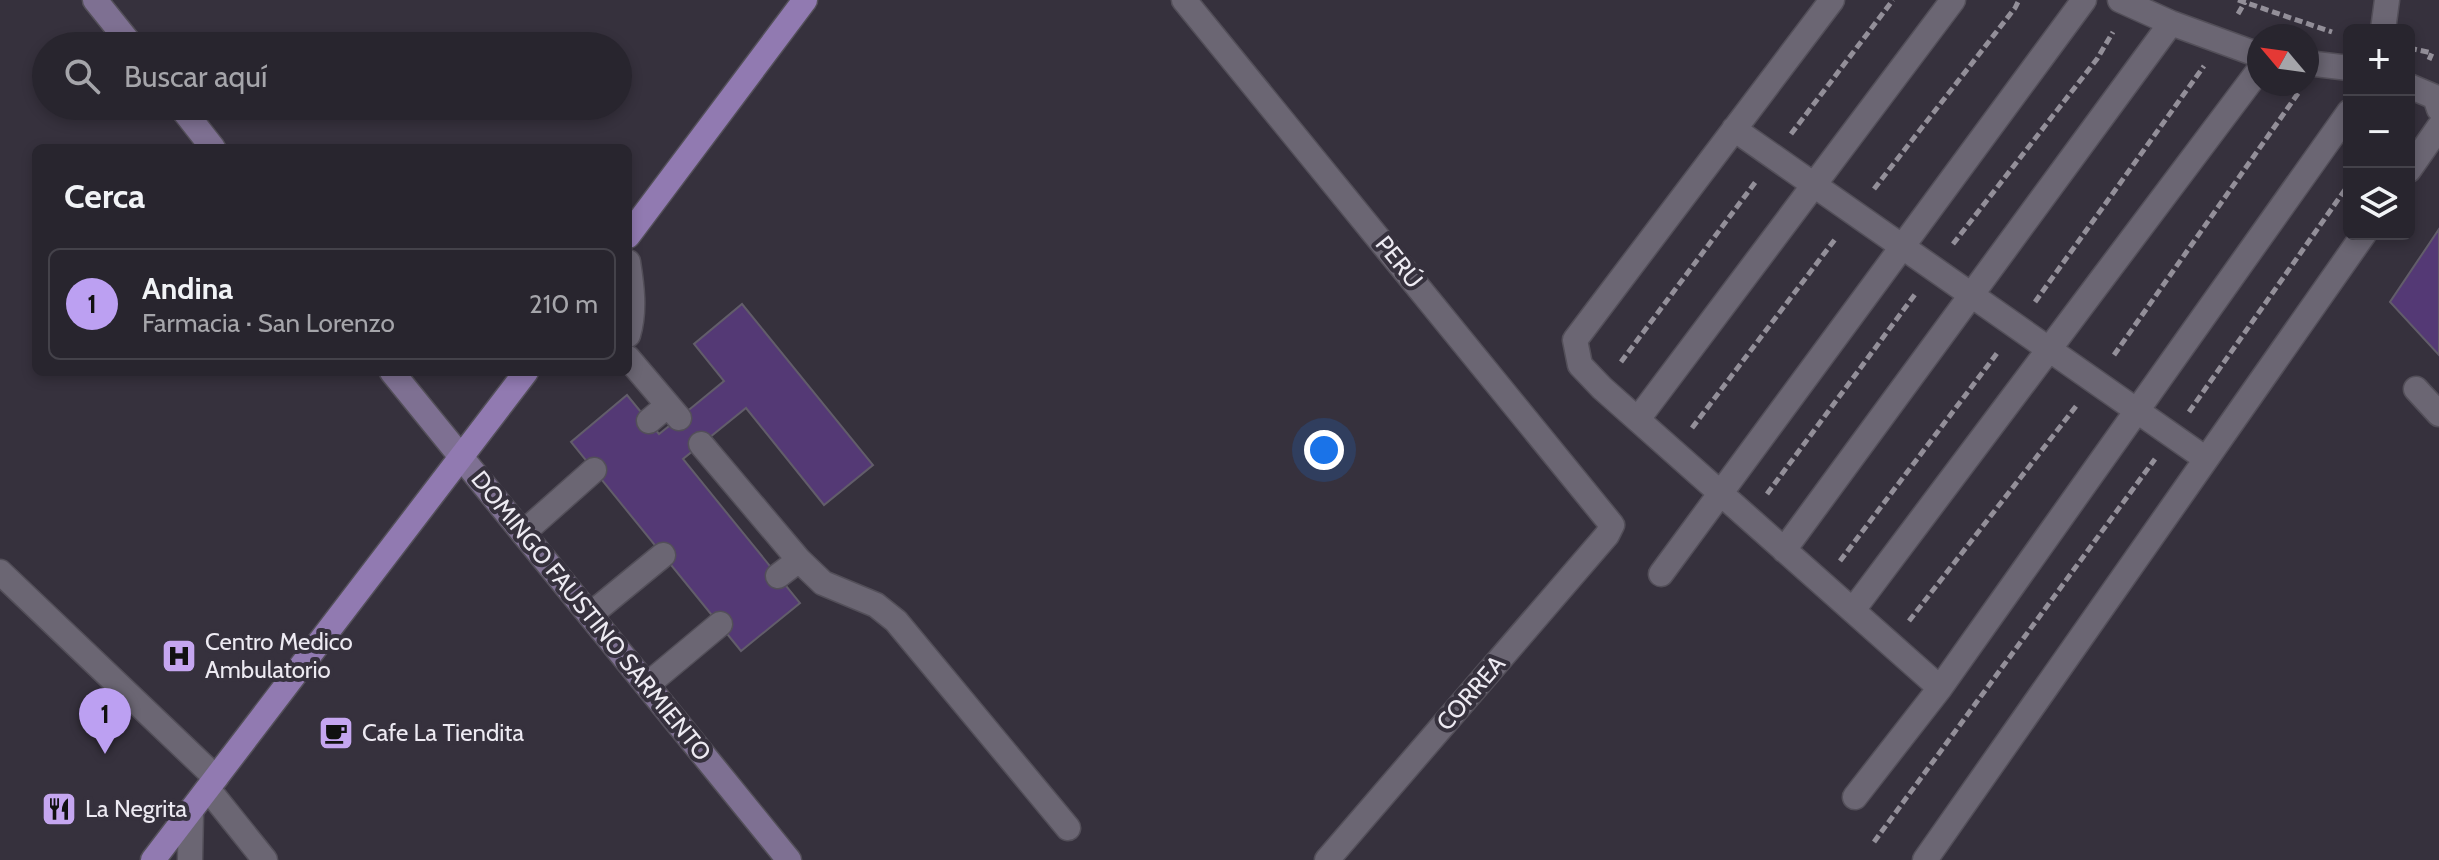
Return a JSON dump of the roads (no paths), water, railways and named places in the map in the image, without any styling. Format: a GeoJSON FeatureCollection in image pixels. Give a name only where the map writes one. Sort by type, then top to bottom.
{"type":"FeatureCollection","features":[{"type":"Feature","properties":{"kind":"main road"},"geometry":{"type":"LineString","coordinates":[[95,0],[121,32]]}},
{"type":"Feature","properties":{"kind":"main road"},"geometry":{"type":"LineString","coordinates":[[632,231],[805,0]]}},
{"type":"Feature","properties":{"kind":"main road"},"geometry":{"type":"LineString","coordinates":[[191,120],[210,144]]}},
{"type":"Feature","properties":{"kind":"main road","name":"DOMINGO FAUSTINO SARMIENTO"},"geometry":{"type":"LineString","coordinates":[[395,376],[789,860]]}},
{"type":"Feature","properties":{"kind":"main road"},"geometry":{"type":"LineString","coordinates":[[153,860],[523,376]]}},
{"type":"Feature","properties":{"kind":"street","name":"PERÚ"},"geometry":{"type":"LineString","coordinates":[[1184,0],[1612,525]]}},
{"type":"Feature","properties":{"kind":"street"},"geometry":{"type":"LineString","coordinates":[[1832,0],[1575,340],[1580,365],[1602,388],[1940,688]]}},
{"type":"Feature","properties":{"kind":"street"},"geometry":{"type":"LineString","coordinates":[[1638,419],[1953,0]]}},
{"type":"Feature","properties":{"kind":"street"},"geometry":{"type":"LineString","coordinates":[[1661,574],[2084,0]]}},
{"type":"Feature","properties":{"kind":"street"},"geometry":{"type":"LineString","coordinates":[[2120,0],[2171,23],[2247,50]]}},
{"type":"Feature","properties":{"kind":"street"},"geometry":{"type":"LineString","coordinates":[[2384,24],[2387,0]]}},
{"type":"Feature","properties":{"kind":"street"},"geometry":{"type":"LineString","coordinates":[[1784,550],[2171,23]]}},
{"type":"Feature","properties":{"kind":"street"},"geometry":{"type":"LineString","coordinates":[[2319,64],[2343,67]]}},
{"type":"Feature","properties":{"kind":"street"},"geometry":{"type":"LineString","coordinates":[[1853,610],[2247,86]]}},
{"type":"Feature","properties":{"kind":"street"},"geometry":{"type":"LineString","coordinates":[[2415,89],[2435,97],[2439,109]]}},
{"type":"Feature","properties":{"kind":"street"},"geometry":{"type":"LineString","coordinates":[[1855,797],[1940,688],[2343,120]]}},
{"type":"Feature","properties":{"kind":"street"},"geometry":{"type":"LineString","coordinates":[[2410,168],[2439,127]]}},
{"type":"Feature","properties":{"kind":"street"},"geometry":{"type":"LineString","coordinates":[[1734,129],[2206,459]]}},
{"type":"Feature","properties":{"kind":"street"},"geometry":{"type":"LineString","coordinates":[[1925,860],[2360,240]]}},
{"type":"Feature","properties":{"kind":"street"},"geometry":{"type":"LineString","coordinates":[[632,288],[632,323]]}},
{"type":"Feature","properties":{"kind":"street"},"geometry":{"type":"LineString","coordinates":[[632,363],[674,412],[649,421]]}},
{"type":"Feature","properties":{"kind":"street"},"geometry":{"type":"LineString","coordinates":[[2416,389],[2439,414]]}},
{"type":"Feature","properties":{"kind":"street"},"geometry":{"type":"LineString","coordinates":[[701,444],[730,498],[823,583],[876,605],[896,621],[1068,828]]}},
{"type":"Feature","properties":{"kind":"street"},"geometry":{"type":"LineString","coordinates":[[523,533],[594,470]]}},
{"type":"Feature","properties":{"kind":"street","name":"CORREA"},"geometry":{"type":"LineString","coordinates":[[1327,860],[1607,535],[1612,525]]}},
{"type":"Feature","properties":{"kind":"street"},"geometry":{"type":"LineString","coordinates":[[590,615],[663,555]]}},
{"type":"Feature","properties":{"kind":"street"},"geometry":{"type":"LineString","coordinates":[[778,576],[799,560]]}},
{"type":"Feature","properties":{"kind":"street"},"geometry":{"type":"LineString","coordinates":[[0,572],[212,784],[265,860]]}},
{"type":"Feature","properties":{"kind":"street"},"geometry":{"type":"LineString","coordinates":[[647,685],[720,624]]}},
{"type":"Feature","properties":{"kind":"street"},"geometry":{"type":"LineString","coordinates":[[190,860],[191,812]]}},
{"type":"Feature","properties":{"kind":"place","name":"Centro Medico Ambulatorio"},"geometry":{"type":"Point","coordinates":[179,656]}},
{"type":"Feature","properties":{"kind":"place","name":"Cafe La Tiendita"},"geometry":{"type":"Point","coordinates":[336,733]}},
{"type":"Feature","properties":{"kind":"place","name":"Andina"},"geometry":{"type":"Point","coordinates":[105,754]}},
{"type":"Feature","properties":{"kind":"place","name":"La Negrita"},"geometry":{"type":"Point","coordinates":[59,809]}}]}
